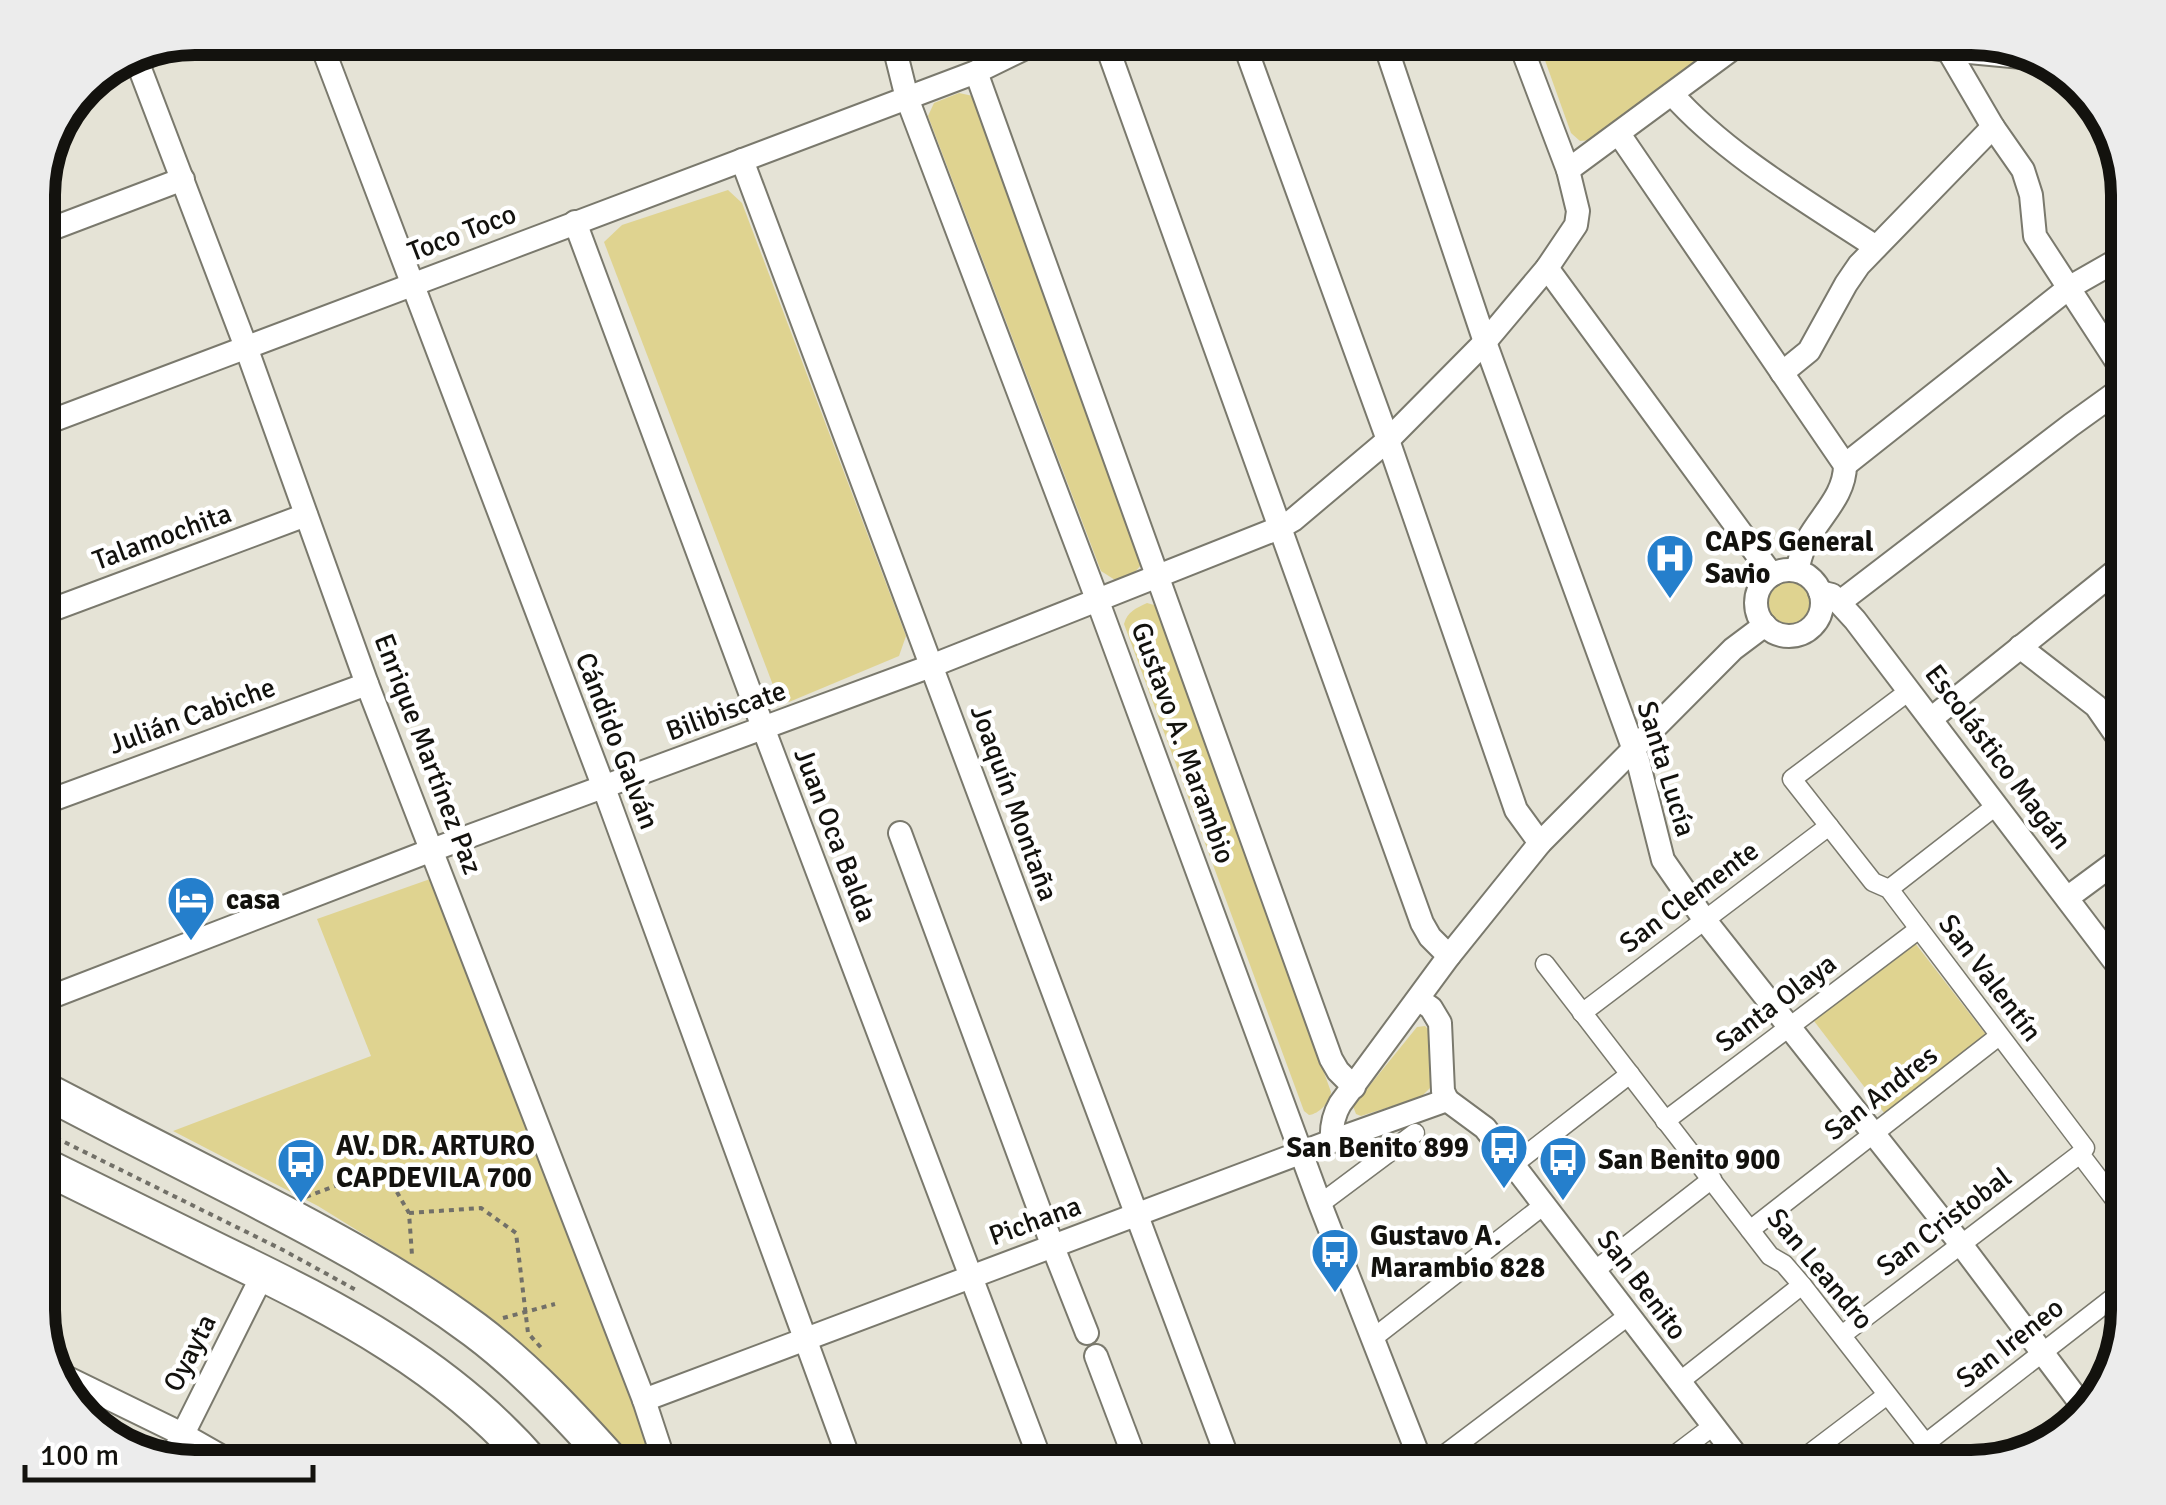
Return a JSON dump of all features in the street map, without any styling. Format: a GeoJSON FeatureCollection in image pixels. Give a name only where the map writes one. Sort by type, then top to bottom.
{"type":"FeatureCollection","features":[{"type":"Feature","properties":{"kind":"main road"},"geometry":{"type":"LineString","coordinates":[[55,1097],[352,1249],[411,1285],[478,1332],[533,1380],[600,1450]]}},
{"type":"Feature","properties":{"kind":"main road"},"geometry":{"type":"LineString","coordinates":[[55,1171],[307,1294],[380,1336],[477,1408],[518,1450]]}},
{"type":"Feature","properties":{"kind":"street","name":"Cándido Galván"},"geometry":{"type":"LineString","coordinates":[[324,55],[604,788],[845,1450]]}},
{"type":"Feature","properties":{"kind":"street","name":"Gustavo A. Marambio"},"geometry":{"type":"LineString","coordinates":[[896,55],[907,98],[1320,1204],[1418,1450]]}},
{"type":"Feature","properties":{"kind":"street","name":"Toco Toco"},"geometry":{"type":"LineString","coordinates":[[55,420],[976,72],[1011,55]]}},
{"type":"Feature","properties":{"kind":"street"},"geometry":{"type":"LineString","coordinates":[[1110,55],[1422,923],[1450,956]]}},
{"type":"Feature","properties":{"kind":"street"},"geometry":{"type":"LineString","coordinates":[[1248,55],[1388,440],[1516,810],[1540,843]]}},
{"type":"Feature","properties":{"kind":"street","name":"Santa Lucía"},"geometry":{"type":"LineString","coordinates":[[1389,55],[1485,342],[1641,770],[1662,860],[2078,1400]]}},
{"type":"Feature","properties":{"kind":"street","name":"Bilibiscate"},"geometry":{"type":"LineString","coordinates":[[55,995],[432,850],[764,730],[1279,528],[1388,440],[1485,342],[1547,268],[1576,225],[1578,211],[1568,170],[1524,55]]}},
{"type":"Feature","properties":{"kind":"street"},"geometry":{"type":"LineString","coordinates":[[1568,170],[1724,55]]}},
{"type":"Feature","properties":{"kind":"street"},"geometry":{"type":"LineString","coordinates":[[1949,55],[2023,170],[2035,236],[2111,354]]}},
{"type":"Feature","properties":{"kind":"street","name":"Enrique Martínez Paz"},"geometry":{"type":"LineString","coordinates":[[139,67],[246,347],[367,684],[660,1450]]}},
{"type":"Feature","properties":{"kind":"street"},"geometry":{"type":"LineString","coordinates":[[976,72],[1331,1059],[1354,1087]]}},
{"type":"Feature","properties":{"kind":"street"},"geometry":{"type":"LineString","coordinates":[[1672,94],[1708,131],[1876,247]]}},
{"type":"Feature","properties":{"kind":"street"},"geometry":{"type":"LineString","coordinates":[[1782,372],[1810,351],[1846,284],[1876,247],[1993,127]]}},
{"type":"Feature","properties":{"kind":"street"},"geometry":{"type":"LineString","coordinates":[[1620,134],[1844,465],[1841,490],[1807,540],[1797,570],[1772,575],[1759,588],[1757,610],[1765,625],[1778,634],[1788,636],[1828,621],[1838,605],[2111,395]]}},
{"type":"Feature","properties":{"kind":"street","name":"Joaquín Montaña"},"geometry":{"type":"LineString","coordinates":[[742,160],[1224,1450]]}},
{"type":"Feature","properties":{"kind":"street"},"geometry":{"type":"LineString","coordinates":[[55,228],[182,179]]}},
{"type":"Feature","properties":{"kind":"street","name":"Juan Oca Balda"},"geometry":{"type":"LineString","coordinates":[[575,222],[1036,1450]]}},
{"type":"Feature","properties":{"kind":"street"},"geometry":{"type":"LineString","coordinates":[[1844,465],[2070,286],[2111,263]]}},
{"type":"Feature","properties":{"kind":"street"},"geometry":{"type":"LineString","coordinates":[[1547,268],[1772,575]]}},
{"type":"Feature","properties":{"kind":"street","name":"Talamochita"},"geometry":{"type":"LineString","coordinates":[[55,609],[306,515]]}},
{"type":"Feature","properties":{"kind":"street","name":"Escolástico Magán"},"geometry":{"type":"LineString","coordinates":[[1797,570],[1838,605],[1932,718],[2111,956]]}},
{"type":"Feature","properties":{"kind":"street"},"geometry":{"type":"LineString","coordinates":[[1932,718],[2111,575]]}},
{"type":"Feature","properties":{"kind":"street"},"geometry":{"type":"LineString","coordinates":[[1808,630],[1816,623],[1822,603],[1838,605]]}},
{"type":"Feature","properties":{"kind":"street"},"geometry":{"type":"LineString","coordinates":[[1332,1141],[1335,1112],[1450,956],[1540,843],[1733,649],[1765,625]]}},
{"type":"Feature","properties":{"kind":"street"},"geometry":{"type":"LineString","coordinates":[[2020,647],[2096,706],[2111,728]]}},
{"type":"Feature","properties":{"kind":"street","name":"Julián Cabiche"},"geometry":{"type":"LineString","coordinates":[[55,799],[367,684]]}},
{"type":"Feature","properties":{"kind":"street","name":"San Valentín"},"geometry":{"type":"LineString","coordinates":[[1910,691],[1792,779],[1873,882],[1889,889],[2085,1148],[2080,1154],[2111,1194]]}},
{"type":"Feature","properties":{"kind":"street"},"geometry":{"type":"LineString","coordinates":[[1889,889],[1997,805]]}},
{"type":"Feature","properties":{"kind":"street","name":"San Clemente"},"geometry":{"type":"LineString","coordinates":[[1582,1013],[1830,826]]}},
{"type":"Feature","properties":{"kind":"street"},"geometry":{"type":"LineString","coordinates":[[900,834],[1087,1333]]}},
{"type":"Feature","properties":{"kind":"street"},"geometry":{"type":"LineString","coordinates":[[2067,898],[2111,865]]}},
{"type":"Feature","properties":{"kind":"street","name":"Santa Olaya"},"geometry":{"type":"LineString","coordinates":[[1665,1121],[1919,929]]}},
{"type":"Feature","properties":{"kind":"street","name":"San Leandro"},"geometry":{"type":"LineString","coordinates":[[1544,964],[1770,1256],[1784,1264],[1802,1285],[1931,1450]]}},
{"type":"Feature","properties":{"kind":"street"},"geometry":{"type":"LineString","coordinates":[[1418,999],[1431,1008],[1440,1023],[1443,1091],[1447,1100]]}},
{"type":"Feature","properties":{"kind":"street","name":"San Andres"},"geometry":{"type":"LineString","coordinates":[[1750,1230],[1999,1036]]}},
{"type":"Feature","properties":{"kind":"street"},"geometry":{"type":"LineString","coordinates":[[1513,1164],[1630,1074]]}},
{"type":"Feature","properties":{"kind":"street","name":"Pichana"},"geometry":{"type":"LineString","coordinates":[[644,1400],[1447,1100]]}},
{"type":"Feature","properties":{"kind":"street","name":"San Benito"},"geometry":{"type":"LineString","coordinates":[[1447,1100],[1486,1128],[1731,1450]]}},
{"type":"Feature","properties":{"kind":"street"},"geometry":{"type":"LineString","coordinates":[[1320,1204],[1416,1133]]}},
{"type":"Feature","properties":{"kind":"street","name":"San Cristobal"},"geometry":{"type":"LineString","coordinates":[[1842,1335],[2080,1154]]}},
{"type":"Feature","properties":{"kind":"street"},"geometry":{"type":"LineString","coordinates":[[1594,1270],[1712,1179]]}},
{"type":"Feature","properties":{"kind":"street"},"geometry":{"type":"LineString","coordinates":[[1372,1339],[1544,1205]]}},
{"type":"Feature","properties":{"kind":"street","name":"Oyayta"},"geometry":{"type":"LineString","coordinates":[[175,1449],[263,1274]]}},
{"type":"Feature","properties":{"kind":"street"},"geometry":{"type":"LineString","coordinates":[[1679,1382],[1802,1285]]}},
{"type":"Feature","properties":{"kind":"street","name":"San Ireneo"},"geometry":{"type":"LineString","coordinates":[[1926,1443],[2111,1299]]}},
{"type":"Feature","properties":{"kind":"street"},"geometry":{"type":"LineString","coordinates":[[1449,1450],[1628,1316]]}},
{"type":"Feature","properties":{"kind":"street"},"geometry":{"type":"LineString","coordinates":[[1096,1356],[1131,1450]]}},
{"type":"Feature","properties":{"kind":"street"},"geometry":{"type":"LineString","coordinates":[[75,1382],[209,1450]]}},
{"type":"Feature","properties":{"kind":"street"},"geometry":{"type":"LineString","coordinates":[[1815,1450],[1887,1395]]}},
{"type":"Feature","properties":{"kind":"street"},"geometry":{"type":"LineString","coordinates":[[1682,1450],[1713,1426]]}},
{"type":"Feature","properties":{"kind":"path"},"geometry":{"type":"LineString","coordinates":[[289,1216],[296,1204],[312,1193],[383,1168],[408,1213],[412,1256]]}},
{"type":"Feature","properties":{"kind":"path"},"geometry":{"type":"LineString","coordinates":[[408,1213],[481,1208],[516,1233],[528,1333],[550,1358]]}},
{"type":"Feature","properties":{"kind":"path"},"geometry":{"type":"LineString","coordinates":[[496,1320],[554,1304]]}},
{"type":"Feature","properties":{"kind":"shaded area"},"geometry":{"type":"Polygon","coordinates":[[[1543,55],[1706,55],[1591,140],[1580,141],[1571,133],[1543,55]]]}},
{"type":"Feature","properties":{"kind":"shaded area"},"geometry":{"type":"Polygon","coordinates":[[[959,93],[973,96],[1140,558],[1141,565],[1135,572],[1115,580],[1101,571],[928,116],[934,103],[959,93]]]}},
{"type":"Feature","properties":{"kind":"shaded area"},"geometry":{"type":"Polygon","coordinates":[[[728,190],[742,203],[906,636],[899,656],[789,702],[776,693],[604,242],[622,225],[728,190]]]}},
{"type":"Feature","properties":{"kind":"shaded area"},"geometry":{"type":"Polygon","coordinates":[[[1788,580],[1804,587],[1811,603],[1804,619],[1788,626],[1772,619],[1765,603],[1772,587],[1788,580]]]}},
{"type":"Feature","properties":{"kind":"shaded area"},"geometry":{"type":"Polygon","coordinates":[[[1147,603],[1160,613],[1331,1092],[1326,1103],[1313,1114],[1304,1111],[1124,624],[1130,613],[1147,603]]]}},
{"type":"Feature","properties":{"kind":"shaded area"},"geometry":{"type":"Polygon","coordinates":[[[433,878],[652,1450],[616,1450],[522,1347],[439,1281],[318,1206],[173,1131],[371,1056],[317,919],[433,878]]]}},
{"type":"Feature","properties":{"kind":"shaded area"},"geometry":{"type":"Polygon","coordinates":[[[1915,943],[1987,1036],[1885,1114],[1814,1021],[1915,943]]]}},
{"type":"Feature","properties":{"kind":"shaded area"},"geometry":{"type":"Polygon","coordinates":[[[1425,1026],[1432,1033],[1430,1088],[1421,1097],[1361,1116],[1356,1114],[1353,1106],[1417,1027],[1425,1026]]]}},
{"type":"Feature","properties":{"kind":"place","name":"CAPS General Savio"},"geometry":{"type":"Point","coordinates":[1670,600]}},
{"type":"Feature","properties":{"kind":"place","name":"casa"},"geometry":{"type":"Point","coordinates":[191,942]}},
{"type":"Feature","properties":{"kind":"place","name":"San Benito 899"},"geometry":{"type":"Point","coordinates":[1504,1190]}},
{"type":"Feature","properties":{"kind":"place","name":"San Benito 900"},"geometry":{"type":"Point","coordinates":[1563,1202]}},
{"type":"Feature","properties":{"kind":"place","name":"AV. DR. ARTURO CAPDEVILA 700"},"geometry":{"type":"Point","coordinates":[301,1204]}},
{"type":"Feature","properties":{"kind":"place","name":"Gustavo A. Marambio 828"},"geometry":{"type":"Point","coordinates":[1335,1294]}}]}
